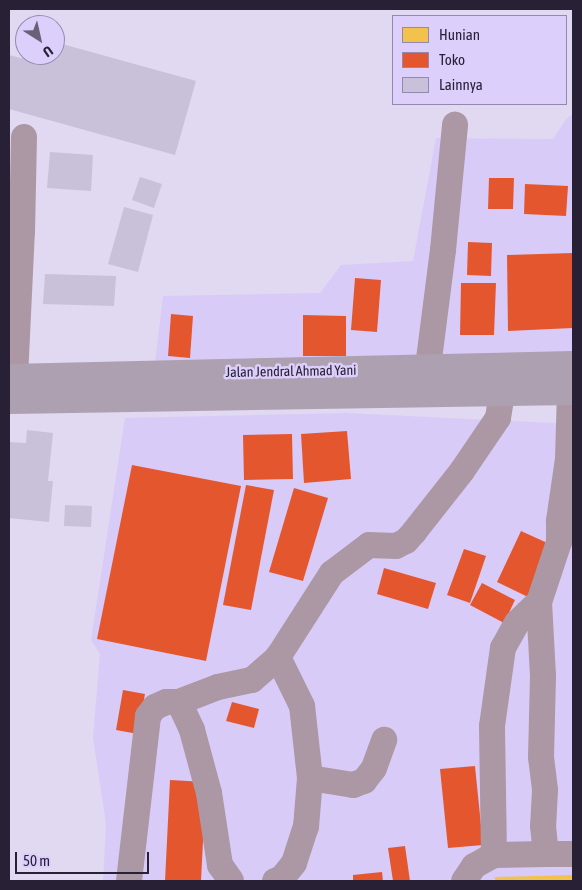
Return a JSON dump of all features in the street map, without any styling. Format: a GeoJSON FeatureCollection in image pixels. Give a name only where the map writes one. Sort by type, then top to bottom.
{"type":"FeatureCollection","features":[{"type":"Feature","properties":{"kind":"highway","name":"Jalan Jendral Ahmad Yani"},"geometry":{"type":"LineString","coordinates":[[11,385],[428,367],[573,365]]}},
{"type":"Feature","properties":{"kind":"highway","name":"Jalan Jendral Ahmad Yani"},"geometry":{"type":"LineString","coordinates":[[11,385],[572,392]]}},
{"type":"Feature","properties":{"kind":"lane"},"geometry":{"type":"LineString","coordinates":[[428,367],[443,250],[454,125]]}},
{"type":"Feature","properties":{"kind":"lane"},"geometry":{"type":"LineString","coordinates":[[11,385],[22,232],[24,137]]}},
{"type":"Feature","properties":{"kind":"lane"},"geometry":{"type":"LineString","coordinates":[[129,881],[148,716],[155,708],[166,702],[180,702],[218,686],[252,680],[278,658],[332,573],[369,545],[396,546],[406,541],[462,471],[498,418],[502,392]]}},
{"type":"Feature","properties":{"kind":"lane"},"geometry":{"type":"LineString","coordinates":[[546,854],[544,826],[545,790],[541,757],[543,676],[539,602],[559,542],[559,521],[570,459],[572,392]]}},
{"type":"Feature","properties":{"kind":"lane"},"geometry":{"type":"LineString","coordinates":[[494,855],[492,726],[504,648],[517,623],[539,602]]}},
{"type":"Feature","properties":{"kind":"lane"},"geometry":{"type":"LineString","coordinates":[[274,881],[282,878],[294,863],[306,827],[310,778],[302,706],[278,658]]}},
{"type":"Feature","properties":{"kind":"lane"},"geometry":{"type":"LineString","coordinates":[[180,702],[192,730],[210,793],[220,865],[231,881]]}},
{"type":"Feature","properties":{"kind":"lane"},"geometry":{"type":"LineString","coordinates":[[310,778],[353,785],[364,781],[374,768],[384,740]]}},
{"type":"Feature","properties":{"kind":"lane"},"geometry":{"type":"LineString","coordinates":[[464,881],[474,866],[494,855],[573,854]]}},
{"type":"Feature","properties":{"kind":"shaded area"},"geometry":{"type":"Polygon","coordinates":[[[573,114],[573,362],[154,370],[163,296],[320,293],[341,265],[413,261],[436,138],[553,139],[566,119],[573,114]]]}},
{"type":"Feature","properties":{"kind":"shaded area"},"geometry":{"type":"Polygon","coordinates":[[[347,413],[573,424],[573,881],[103,881],[106,824],[93,738],[100,654],[91,640],[125,418],[347,413]]]}},
{"type":"Feature","properties":{"kind":"building: Hunian"},"geometry":{"type":"Polygon","coordinates":[[[573,875],[573,881],[495,881],[495,877],[573,875]]]}},
{"type":"Feature","properties":{"kind":"building: Toko"},"geometry":{"type":"Polygon","coordinates":[[[489,178],[514,178],[513,209],[488,209],[489,178]]]}},
{"type":"Feature","properties":{"kind":"building: Toko"},"geometry":{"type":"Polygon","coordinates":[[[525,184],[568,186],[566,216],[524,214],[525,184]]]}},
{"type":"Feature","properties":{"kind":"building: Toko"},"geometry":{"type":"Polygon","coordinates":[[[468,242],[492,243],[491,276],[467,275],[468,242]]]}},
{"type":"Feature","properties":{"kind":"building: Toko"},"geometry":{"type":"Polygon","coordinates":[[[573,253],[573,328],[508,331],[507,255],[573,253]]]}},
{"type":"Feature","properties":{"kind":"building: Toko"},"geometry":{"type":"Polygon","coordinates":[[[355,278],[381,280],[377,332],[351,330],[355,278]]]}},
{"type":"Feature","properties":{"kind":"building: Toko"},"geometry":{"type":"Polygon","coordinates":[[[461,283],[496,283],[494,335],[460,335],[461,283]]]}},
{"type":"Feature","properties":{"kind":"building: Toko"},"geometry":{"type":"Polygon","coordinates":[[[171,314],[193,316],[190,358],[168,356],[171,314]]]}},
{"type":"Feature","properties":{"kind":"building: Toko"},"geometry":{"type":"Polygon","coordinates":[[[303,315],[346,316],[346,356],[303,356],[303,315]]]}},
{"type":"Feature","properties":{"kind":"building: Toko"},"geometry":{"type":"Polygon","coordinates":[[[347,431],[351,479],[304,483],[301,434],[347,431]]]}},
{"type":"Feature","properties":{"kind":"building: Toko"},"geometry":{"type":"Polygon","coordinates":[[[292,434],[293,479],[244,480],[243,435],[292,434]]]}},
{"type":"Feature","properties":{"kind":"building: Toko"},"geometry":{"type":"Polygon","coordinates":[[[132,465],[241,486],[206,661],[97,639],[132,465]]]}},
{"type":"Feature","properties":{"kind":"building: Toko"},"geometry":{"type":"Polygon","coordinates":[[[246,485],[274,490],[251,610],[223,605],[246,485]]]}},
{"type":"Feature","properties":{"kind":"building: Toko"},"geometry":{"type":"Polygon","coordinates":[[[294,488],[328,498],[303,581],[269,572],[294,488]]]}},
{"type":"Feature","properties":{"kind":"building: Toko"},"geometry":{"type":"Polygon","coordinates":[[[521,531],[554,546],[530,598],[497,582],[521,531]]]}},
{"type":"Feature","properties":{"kind":"building: Toko"},"geometry":{"type":"Polygon","coordinates":[[[464,549],[486,556],[470,603],[447,595],[464,549]]]}},
{"type":"Feature","properties":{"kind":"building: Toko"},"geometry":{"type":"Polygon","coordinates":[[[384,568],[436,583],[428,609],[377,594],[384,568]]]}},
{"type":"Feature","properties":{"kind":"building: Toko"},"geometry":{"type":"Polygon","coordinates":[[[482,583],[515,600],[504,623],[470,605],[482,583]]]}},
{"type":"Feature","properties":{"kind":"building: Toko"},"geometry":{"type":"Polygon","coordinates":[[[123,690],[145,694],[138,734],[116,730],[123,690]]]}},
{"type":"Feature","properties":{"kind":"building: Toko"},"geometry":{"type":"Polygon","coordinates":[[[232,702],[259,709],[254,728],[226,721],[232,702]]]}},
{"type":"Feature","properties":{"kind":"building: Toko"},"geometry":{"type":"Polygon","coordinates":[[[475,766],[483,845],[448,848],[440,769],[475,766]]]}},
{"type":"Feature","properties":{"kind":"building: Toko"},"geometry":{"type":"Polygon","coordinates":[[[170,780],[206,782],[201,881],[165,881],[170,780]]]}},
{"type":"Feature","properties":{"kind":"building: Toko"},"geometry":{"type":"Polygon","coordinates":[[[405,846],[410,881],[393,881],[388,848],[405,846]]]}},
{"type":"Feature","properties":{"kind":"building: Toko"},"geometry":{"type":"Polygon","coordinates":[[[382,872],[383,881],[353,881],[353,875],[382,872]]]}},
{"type":"Feature","properties":{"kind":"building: Lainnya"},"geometry":{"type":"Polygon","coordinates":[[[65,45],[196,81],[175,155],[9,109],[9,55],[15,57],[15,65],[65,65],[65,45]]]}},
{"type":"Feature","properties":{"kind":"building: Lainnya"},"geometry":{"type":"Polygon","coordinates":[[[50,152],[93,155],[91,191],[47,188],[50,152]]]}},
{"type":"Feature","properties":{"kind":"building: Lainnya"},"geometry":{"type":"Polygon","coordinates":[[[140,177],[162,184],[154,208],[132,200],[140,177]]]}},
{"type":"Feature","properties":{"kind":"building: Lainnya"},"geometry":{"type":"Polygon","coordinates":[[[124,207],[153,215],[138,272],[108,264],[124,207]]]}},
{"type":"Feature","properties":{"kind":"building: Lainnya"},"geometry":{"type":"Polygon","coordinates":[[[45,274],[116,276],[114,306],[43,304],[45,274]]]}},
{"type":"Feature","properties":{"kind":"building: Lainnya"},"geometry":{"type":"Polygon","coordinates":[[[27,430],[53,433],[48,481],[53,481],[49,522],[9,518],[9,442],[26,443],[27,430]]]}},
{"type":"Feature","properties":{"kind":"building: Lainnya"},"geometry":{"type":"Polygon","coordinates":[[[65,505],[92,506],[91,527],[64,526],[65,505]]]}}]}
